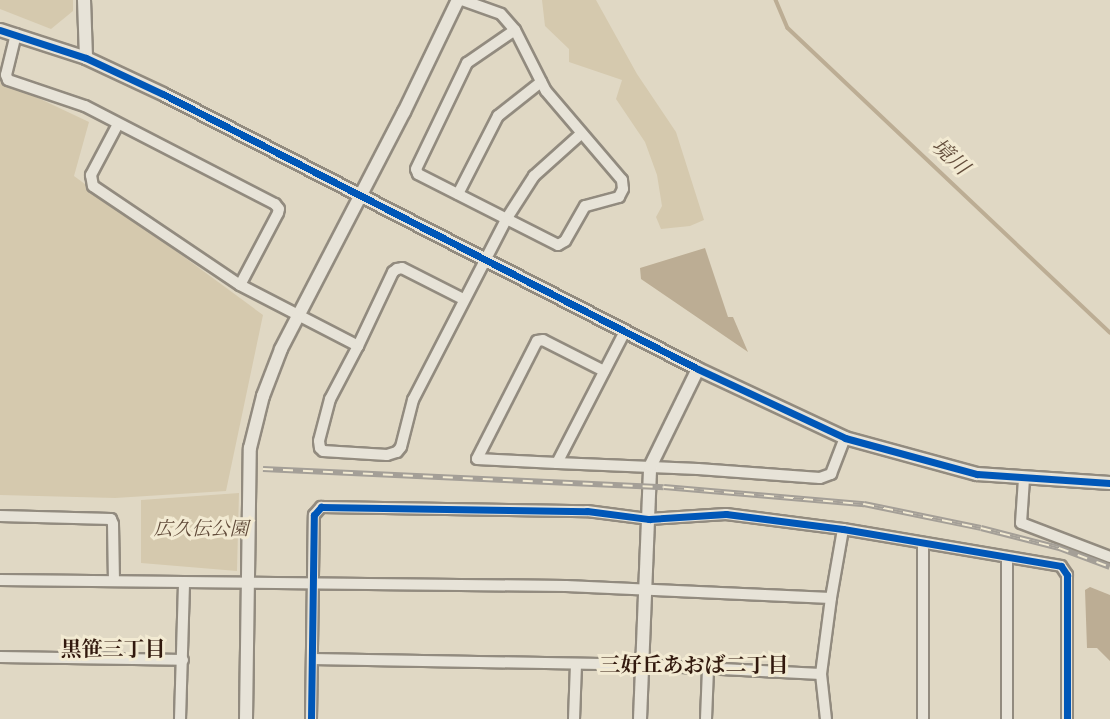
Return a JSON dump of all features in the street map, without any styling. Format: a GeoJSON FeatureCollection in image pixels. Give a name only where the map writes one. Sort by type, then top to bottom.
{"type":"FeatureCollection","features":[{"type":"Feature","properties":{"kind":"street"},"geometry":{"type":"LineString","coordinates":[[84,0],[86,58]]}},
{"type":"Feature","properties":{"kind":"street"},"geometry":{"type":"LineString","coordinates":[[246,719],[250,448],[270,373],[460,0],[501,14],[515,30],[541,82],[622,180],[622,193],[585,206],[565,241],[558,245],[418,174],[416,166],[467,63],[515,30]]}},
{"type":"Feature","properties":{"kind":"street"},"geometry":{"type":"LineString","coordinates":[[0,30],[86,58],[486,258],[698,369],[845,438],[977,474],[1110,483]]}},
{"type":"Feature","properties":{"kind":"street"},"geometry":{"type":"LineString","coordinates":[[16,34],[6,75],[8,80],[85,106],[269,200],[279,209],[240,285]]}},
{"type":"Feature","properties":{"kind":"street"},"geometry":{"type":"LineString","coordinates":[[458,194],[498,116],[541,82]]}},
{"type":"Feature","properties":{"kind":"street"},"geometry":{"type":"LineString","coordinates":[[118,124],[92,175],[93,186],[240,285],[358,346]]}},
{"type":"Feature","properties":{"kind":"street"},"geometry":{"type":"LineString","coordinates":[[463,299],[402,268],[393,272],[330,399],[319,441],[323,452],[387,455],[397,452],[413,400],[507,218],[534,176],[582,134]]}},
{"type":"Feature","properties":{"kind":"street"},"geometry":{"type":"LineString","coordinates":[[557,463],[625,331]]}},
{"type":"Feature","properties":{"kind":"street"},"geometry":{"type":"LineString","coordinates":[[604,371],[542,340],[537,341],[476,456],[480,461],[650,467],[825,478],[831,474],[845,438]]}},
{"type":"Feature","properties":{"kind":"street"},"geometry":{"type":"LineString","coordinates":[[640,719],[650,467],[698,369]]}},
{"type":"Feature","properties":{"kind":"street"},"geometry":{"type":"LineString","coordinates":[[1024,479],[1021,523],[1110,558]]}},
{"type":"Feature","properties":{"kind":"street"},"geometry":{"type":"LineString","coordinates":[[311,719],[314,515],[321,507],[587,511],[649,519],[726,514],[842,529],[1061,566],[1066,575],[1067,719]]}},
{"type":"Feature","properties":{"kind":"street"},"geometry":{"type":"LineString","coordinates":[[0,516],[111,519],[114,580]]}},
{"type":"Feature","properties":{"kind":"street"},"geometry":{"type":"LineString","coordinates":[[826,719],[821,674],[842,529]]}},
{"type":"Feature","properties":{"kind":"street"},"geometry":{"type":"LineString","coordinates":[[923,543],[923,719]]}},
{"type":"Feature","properties":{"kind":"street"},"geometry":{"type":"LineString","coordinates":[[1007,557],[1007,719]]}},
{"type":"Feature","properties":{"kind":"street"},"geometry":{"type":"LineString","coordinates":[[0,580],[645,588],[831,598]]}},
{"type":"Feature","properties":{"kind":"street"},"geometry":{"type":"LineString","coordinates":[[180,719],[184,582]]}},
{"type":"Feature","properties":{"kind":"street"},"geometry":{"type":"LineString","coordinates":[[0,657],[183,660]]}},
{"type":"Feature","properties":{"kind":"street"},"geometry":{"type":"LineString","coordinates":[[312,659],[642,665],[821,674]]}},
{"type":"Feature","properties":{"kind":"street"},"geometry":{"type":"LineString","coordinates":[[574,719],[576,664]]}},
{"type":"Feature","properties":{"kind":"street"},"geometry":{"type":"LineString","coordinates":[[706,719],[708,669]]}},
{"type":"Feature","properties":{"kind":"green space"},"geometry":{"type":"Polygon","coordinates":[[[0,0],[73,0],[73,11],[51,29],[0,9],[0,0]]]}},
{"type":"Feature","properties":{"kind":"green space"},"geometry":{"type":"Polygon","coordinates":[[[542,0],[596,0],[637,74],[676,132],[704,220],[690,226],[661,229],[656,217],[662,206],[657,175],[645,142],[616,99],[622,80],[569,62],[569,49],[545,26],[542,0]]]}},
{"type":"Feature","properties":{"kind":"green space"},"geometry":{"type":"Polygon","coordinates":[[[0,80],[89,122],[74,176],[263,315],[226,491],[115,498],[0,495],[0,80]]]}},
{"type":"Feature","properties":{"kind":"green space","name":"広久伝公園"},"geometry":{"type":"Polygon","coordinates":[[[239,493],[237,571],[141,563],[141,500],[239,493]]]}},
{"type":"Feature","properties":{"kind":"shaded area"},"geometry":{"type":"Polygon","coordinates":[[[705,248],[728,317],[733,317],[748,352],[641,279],[640,268],[705,248]]]}},
{"type":"Feature","properties":{"kind":"shaded area"},"geometry":{"type":"Polygon","coordinates":[[[1090,587],[1110,595],[1110,661],[1097,648],[1087,648],[1085,590],[1090,587]]]}},
{"type":"Feature","properties":{"kind":"waterway","name":"境川"},"geometry":{"type":"LineString","coordinates":[[776,0],[788,28],[1110,332]]}},
{"type":"Feature","properties":{"kind":"railway"},"geometry":{"type":"LineString","coordinates":[[263,469],[664,487],[864,504],[981,528],[1059,548],[1110,567]]}},
{"type":"Feature","properties":{"kind":"cycle path"},"geometry":{"type":"LineString","coordinates":[[0,30],[86,58],[163,94],[698,369],[845,438],[977,474],[1110,483]]}},
{"type":"Feature","properties":{"kind":"cycle path"},"geometry":{"type":"LineString","coordinates":[[311,719],[314,515],[321,507],[587,511],[649,519],[726,514],[843,529],[1061,566],[1067,575],[1067,719]]}},
{"type":"Feature","properties":{"kind":"district","name":"黒笹三丁目"},"geometry":{"type":"Point","coordinates":[113,651]}},
{"type":"Feature","properties":{"kind":"district","name":"三好丘あおば二丁目"},"geometry":{"type":"Point","coordinates":[694,667]}}]}
